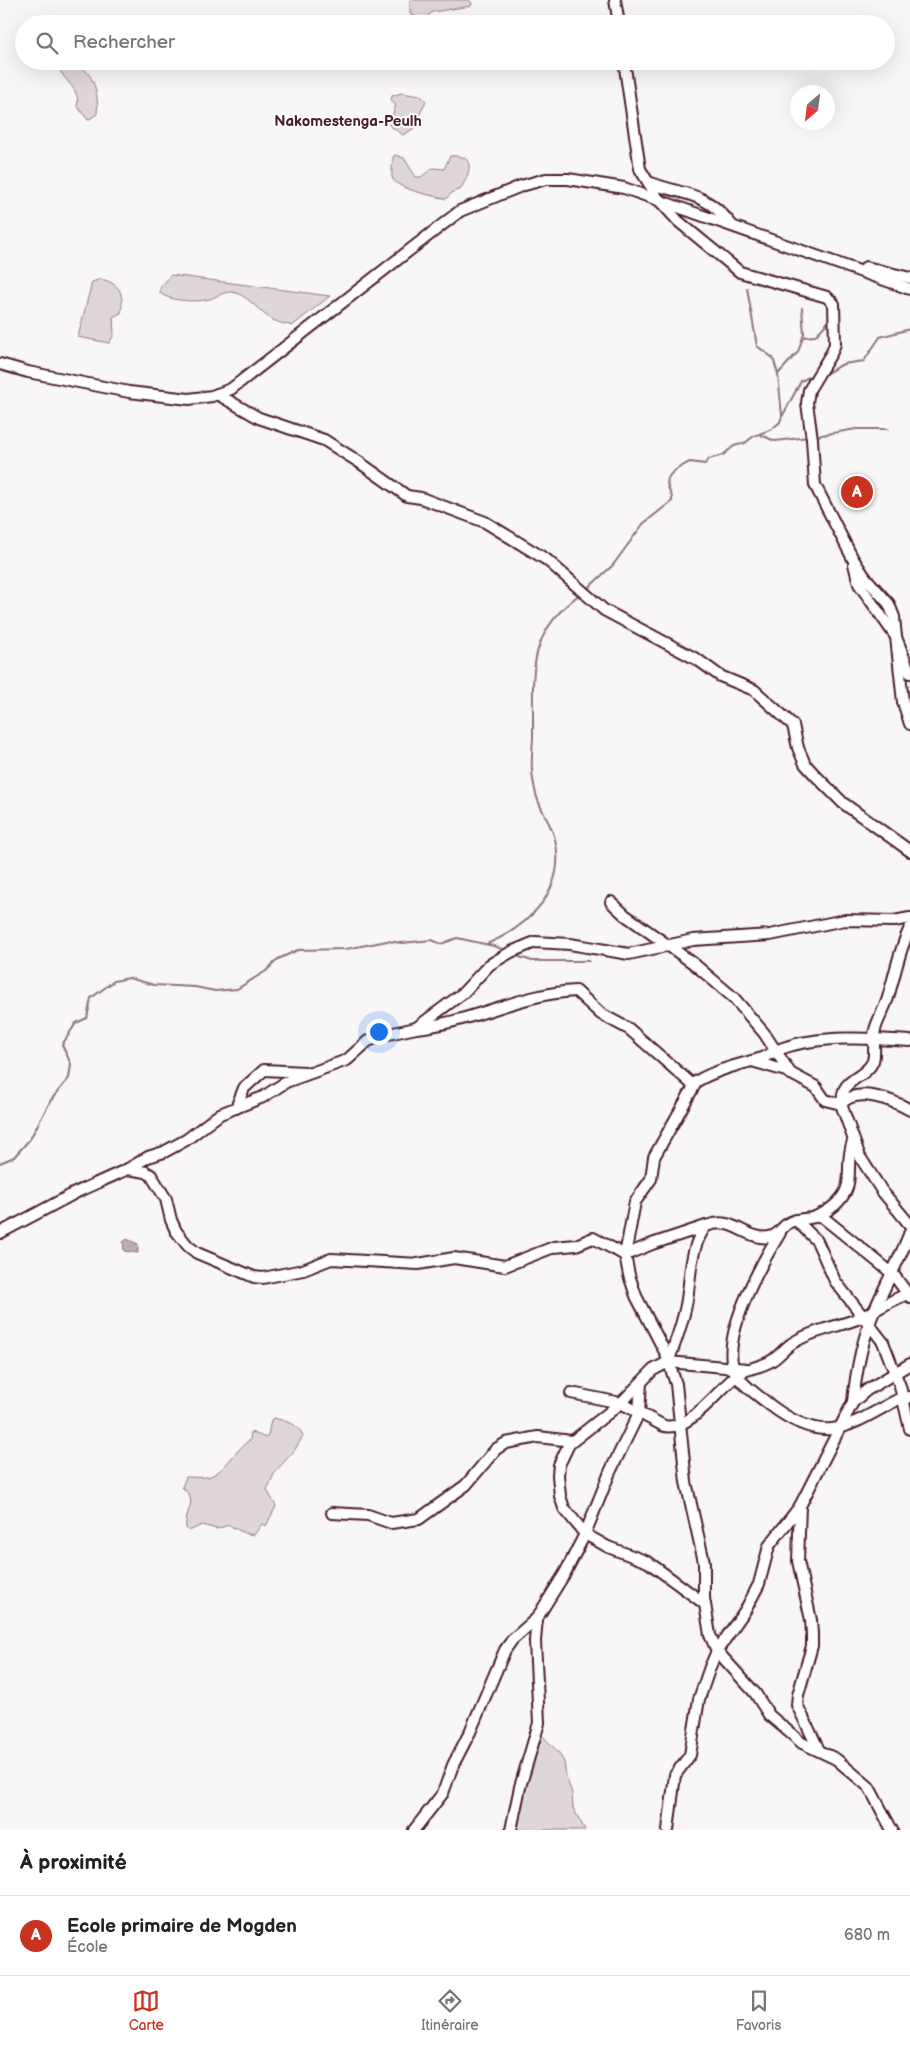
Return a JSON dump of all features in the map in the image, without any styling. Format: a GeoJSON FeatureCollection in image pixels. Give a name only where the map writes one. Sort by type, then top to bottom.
{"type":"FeatureCollection","features":[{"type":"Feature","properties":{"kind":"street"},"geometry":{"type":"LineString","coordinates":[[615,0],[618,15]]}},
{"type":"Feature","properties":{"kind":"street"},"geometry":{"type":"LineString","coordinates":[[625,70],[640,168],[658,200],[684,227],[740,272],[828,297],[834,304],[835,344],[809,390],[807,414],[812,439],[815,485],[853,559],[865,577],[889,604],[896,637],[903,702],[910,724]]}},
{"type":"Feature","properties":{"kind":"street"},"geometry":{"type":"LineString","coordinates":[[0,364],[28,372],[129,392],[189,399],[217,394],[231,389],[460,211],[521,186],[546,179],[597,182],[624,188],[910,289]]}},
{"type":"Feature","properties":{"kind":"street"},"geometry":{"type":"LineString","coordinates":[[648,182],[699,196],[724,214],[732,225]]}},
{"type":"Feature","properties":{"kind":"street"},"geometry":{"type":"LineString","coordinates":[[843,264],[910,278]]}},
{"type":"Feature","properties":{"kind":"street"},"geometry":{"type":"LineString","coordinates":[[217,394],[259,418],[324,440],[365,465],[407,496],[422,498],[485,522],[547,560],[604,610],[698,660],[720,676],[754,690],[793,725],[798,748],[805,764],[815,775],[843,803],[910,851]]}},
{"type":"Feature","properties":{"kind":"street"},"geometry":{"type":"LineString","coordinates":[[853,559],[859,584],[896,637],[910,673]]}},
{"type":"Feature","properties":{"kind":"street"},"geometry":{"type":"LineString","coordinates":[[611,902],[667,946],[693,963],[734,998],[764,1033],[791,1074]]}},
{"type":"Feature","properties":{"kind":"street"},"geometry":{"type":"LineString","coordinates":[[416,1028],[463,992],[489,965],[511,952],[535,942],[570,944],[629,954],[693,940],[770,935],[845,920],[894,921],[910,918]]}},
{"type":"Feature","properties":{"kind":"street"},"geometry":{"type":"LineString","coordinates":[[910,928],[895,965],[889,995],[873,1039],[874,1054],[870,1067],[849,1082],[843,1091],[842,1103],[854,1142],[870,1174],[910,1225]]}},
{"type":"Feature","properties":{"kind":"street"},"geometry":{"type":"LineString","coordinates":[[0,1233],[77,1192],[128,1169],[148,1157],[164,1152],[186,1140],[220,1114],[263,1097],[286,1082],[347,1060],[368,1042],[384,1035],[416,1028],[438,1026],[534,998],[576,990],[602,1014],[629,1029],[693,1085]]}},
{"type":"Feature","properties":{"kind":"street"},"geometry":{"type":"LineString","coordinates":[[892,1830],[869,1787],[836,1759],[802,1743],[768,1715],[755,1693],[717,1651],[710,1635],[705,1604],[704,1562],[686,1482],[676,1384],[666,1354],[636,1296],[629,1276],[625,1255],[635,1202],[651,1179],[654,1157],[693,1085],[709,1074],[751,1061],[784,1047],[838,1039],[910,1041]]}},
{"type":"Feature","properties":{"kind":"street"},"geometry":{"type":"LineString","coordinates":[[751,1061],[769,1065],[816,1087],[825,1100],[842,1103],[854,1098],[874,1096],[887,1099],[910,1110]]}},
{"type":"Feature","properties":{"kind":"street"},"geometry":{"type":"LineString","coordinates":[[236,1108],[244,1088],[264,1070],[308,1073]]}},
{"type":"Feature","properties":{"kind":"street"},"geometry":{"type":"LineString","coordinates":[[571,1393],[622,1403],[664,1426],[672,1428],[680,1426],[703,1408],[735,1371],[734,1330],[753,1279],[780,1233],[791,1221],[820,1215],[845,1196],[848,1189],[848,1158],[854,1142]]}},
{"type":"Feature","properties":{"kind":"street"},"geometry":{"type":"LineString","coordinates":[[128,1169],[146,1172],[151,1175],[166,1199],[176,1231],[188,1246],[197,1252],[254,1277],[263,1278],[303,1270],[331,1259],[418,1264],[454,1258],[505,1266],[554,1247],[576,1245],[593,1238],[625,1255]]}},
{"type":"Feature","properties":{"kind":"street"},"geometry":{"type":"LineString","coordinates":[[820,1215],[893,1274],[909,1295],[874,1310]]}},
{"type":"Feature","properties":{"kind":"street"},"geometry":{"type":"LineString","coordinates":[[796,1220],[817,1241],[835,1281],[883,1342],[906,1397],[910,1428]]}},
{"type":"Feature","properties":{"kind":"street"},"geometry":{"type":"LineString","coordinates":[[625,1255],[706,1226],[726,1223],[762,1238],[780,1233]]}},
{"type":"Feature","properties":{"kind":"street"},"geometry":{"type":"LineString","coordinates":[[668,1362],[686,1306],[696,1243],[706,1226]]}},
{"type":"Feature","properties":{"kind":"street"},"geometry":{"type":"LineString","coordinates":[[668,1830],[675,1775],[690,1755],[699,1700],[717,1651],[746,1609],[763,1572],[769,1546],[800,1506],[853,1402],[866,1320],[874,1310],[893,1274],[910,1232]]}},
{"type":"Feature","properties":{"kind":"street"},"geometry":{"type":"LineString","coordinates":[[705,1604],[653,1565],[608,1547],[585,1534],[564,1508],[560,1496],[559,1465],[572,1441],[622,1403],[653,1370],[668,1362],[735,1371],[760,1367],[772,1360],[790,1344],[804,1337],[866,1320]]}},
{"type":"Feature","properties":{"kind":"street"},"geometry":{"type":"LineString","coordinates":[[853,1402],[867,1390],[910,1364]]}},
{"type":"Feature","properties":{"kind":"street"},"geometry":{"type":"LineString","coordinates":[[735,1371],[776,1409],[792,1419],[817,1428],[841,1427],[906,1397]]}},
{"type":"Feature","properties":{"kind":"street"},"geometry":{"type":"LineString","coordinates":[[414,1830],[443,1793],[453,1765],[470,1732],[505,1650],[512,1640],[537,1618],[565,1573],[585,1534],[610,1472],[639,1413],[641,1383]]}},
{"type":"Feature","properties":{"kind":"street"},"geometry":{"type":"LineString","coordinates":[[332,1512],[368,1515],[391,1523],[419,1519],[466,1485],[496,1449],[506,1443],[538,1437],[572,1441]]}},
{"type":"Feature","properties":{"kind":"street"},"geometry":{"type":"LineString","coordinates":[[800,1506],[798,1561],[811,1620],[812,1646],[797,1705],[819,1750]]}},
{"type":"Feature","properties":{"kind":"street"},"geometry":{"type":"LineString","coordinates":[[511,1830],[520,1787],[539,1723],[535,1641],[537,1618]]}},
{"type":"Feature","properties":{"kind":"shaded area"},"geometry":{"type":"Polygon","coordinates":[[[410,0],[469,0],[472,3],[471,6],[432,12],[429,15],[410,14],[410,0]]]}},
{"type":"Feature","properties":{"kind":"shaded area"},"geometry":{"type":"Polygon","coordinates":[[[60,70],[84,70],[88,73],[96,92],[97,114],[88,120],[77,106],[78,101],[75,91],[60,70]]]}},
{"type":"Feature","properties":{"kind":"shaded area"},"geometry":{"type":"Polygon","coordinates":[[[401,93],[421,96],[426,101],[413,129],[403,135],[389,125],[396,105],[391,101],[392,96],[401,93]]]}},
{"type":"Feature","properties":{"kind":"shaded area"},"geometry":{"type":"Polygon","coordinates":[[[395,155],[404,158],[416,177],[421,177],[433,168],[444,169],[450,156],[465,158],[469,167],[460,190],[454,191],[446,199],[407,188],[394,181],[392,172],[393,157],[395,155]]]}},
{"type":"Feature","properties":{"kind":"shaded area"},"geometry":{"type":"Polygon","coordinates":[[[171,275],[330,296],[292,326],[268,317],[248,299],[237,293],[227,292],[208,299],[194,301],[164,296],[160,293],[160,288],[171,275]]]}},
{"type":"Feature","properties":{"kind":"shaded area"},"geometry":{"type":"Polygon","coordinates":[[[101,279],[117,287],[122,300],[121,313],[113,317],[114,335],[109,343],[78,337],[92,282],[101,279]]]}},
{"type":"Feature","properties":{"kind":"shaded area"},"geometry":{"type":"Polygon","coordinates":[[[127,1239],[138,1244],[138,1253],[124,1251],[123,1242],[127,1239]]]}},
{"type":"Feature","properties":{"kind":"shaded area"},"geometry":{"type":"Polygon","coordinates":[[[274,1418],[295,1426],[303,1436],[294,1451],[275,1472],[267,1490],[276,1506],[266,1526],[262,1524],[254,1535],[244,1533],[229,1525],[217,1529],[202,1525],[189,1531],[186,1528],[186,1521],[191,1502],[190,1497],[182,1487],[186,1477],[207,1477],[219,1471],[250,1440],[251,1432],[266,1438],[271,1420],[274,1418]]]}},
{"type":"Feature","properties":{"kind":"shaded area"},"geometry":{"type":"Polygon","coordinates":[[[538,1731],[559,1753],[564,1762],[566,1777],[572,1793],[573,1808],[585,1830],[510,1830],[538,1731]]]}},
{"type":"Feature","properties":{"kind":"waterway"},"geometry":{"type":"LineString","coordinates":[[747,288],[757,346],[773,358],[778,374]]}},
{"type":"Feature","properties":{"kind":"waterway"},"geometry":{"type":"LineString","coordinates":[[586,590],[613,565],[643,524],[672,501],[667,485],[669,476],[672,473],[690,462],[705,464],[709,459],[723,455],[734,446],[745,443],[754,436],[772,429],[780,422],[782,416],[778,374],[798,352],[804,334],[802,308]]}},
{"type":"Feature","properties":{"kind":"waterway"},"geometry":{"type":"LineString","coordinates":[[803,337],[815,336],[828,322],[829,317]]}},
{"type":"Feature","properties":{"kind":"waterway"},"geometry":{"type":"LineString","coordinates":[[823,375],[843,364],[864,361],[880,337],[910,329]]}},
{"type":"Feature","properties":{"kind":"waterway"},"geometry":{"type":"LineString","coordinates":[[783,415],[801,381],[811,376],[826,353]]}},
{"type":"Feature","properties":{"kind":"waterway"},"geometry":{"type":"LineString","coordinates":[[816,436],[856,429],[888,429]]}},
{"type":"Feature","properties":{"kind":"waterway"},"geometry":{"type":"LineString","coordinates":[[761,435],[775,441],[809,437]]}},
{"type":"Feature","properties":{"kind":"waterway"},"geometry":{"type":"LineString","coordinates":[[487,944],[517,927],[530,916],[550,890],[555,874],[557,857],[555,839],[537,797],[532,776],[534,676],[536,658],[541,641],[549,625],[580,594]]}},
{"type":"Feature","properties":{"kind":"waterway"},"geometry":{"type":"LineString","coordinates":[[0,1163],[14,1157],[30,1139],[51,1100],[69,1078],[71,1064],[62,1045],[76,1023],[87,1018],[91,998],[114,981],[129,978],[154,985],[195,987],[215,991],[237,989],[266,971],[278,959],[298,950],[346,949],[387,941],[402,943],[432,940],[441,944],[457,938],[494,946],[507,951]]}},
{"type":"Feature","properties":{"kind":"waterway"},"geometry":{"type":"LineString","coordinates":[[513,955],[532,961],[589,961]]}},
{"type":"Feature","properties":{"kind":"place","name":"Ecole primaire de Mogden"},"geometry":{"type":"Point","coordinates":[857,492]}},
{"type":"Feature","properties":{"kind":"district","name":"Nakomestenga-Peulh"},"geometry":{"type":"Point","coordinates":[348,121]}}]}
